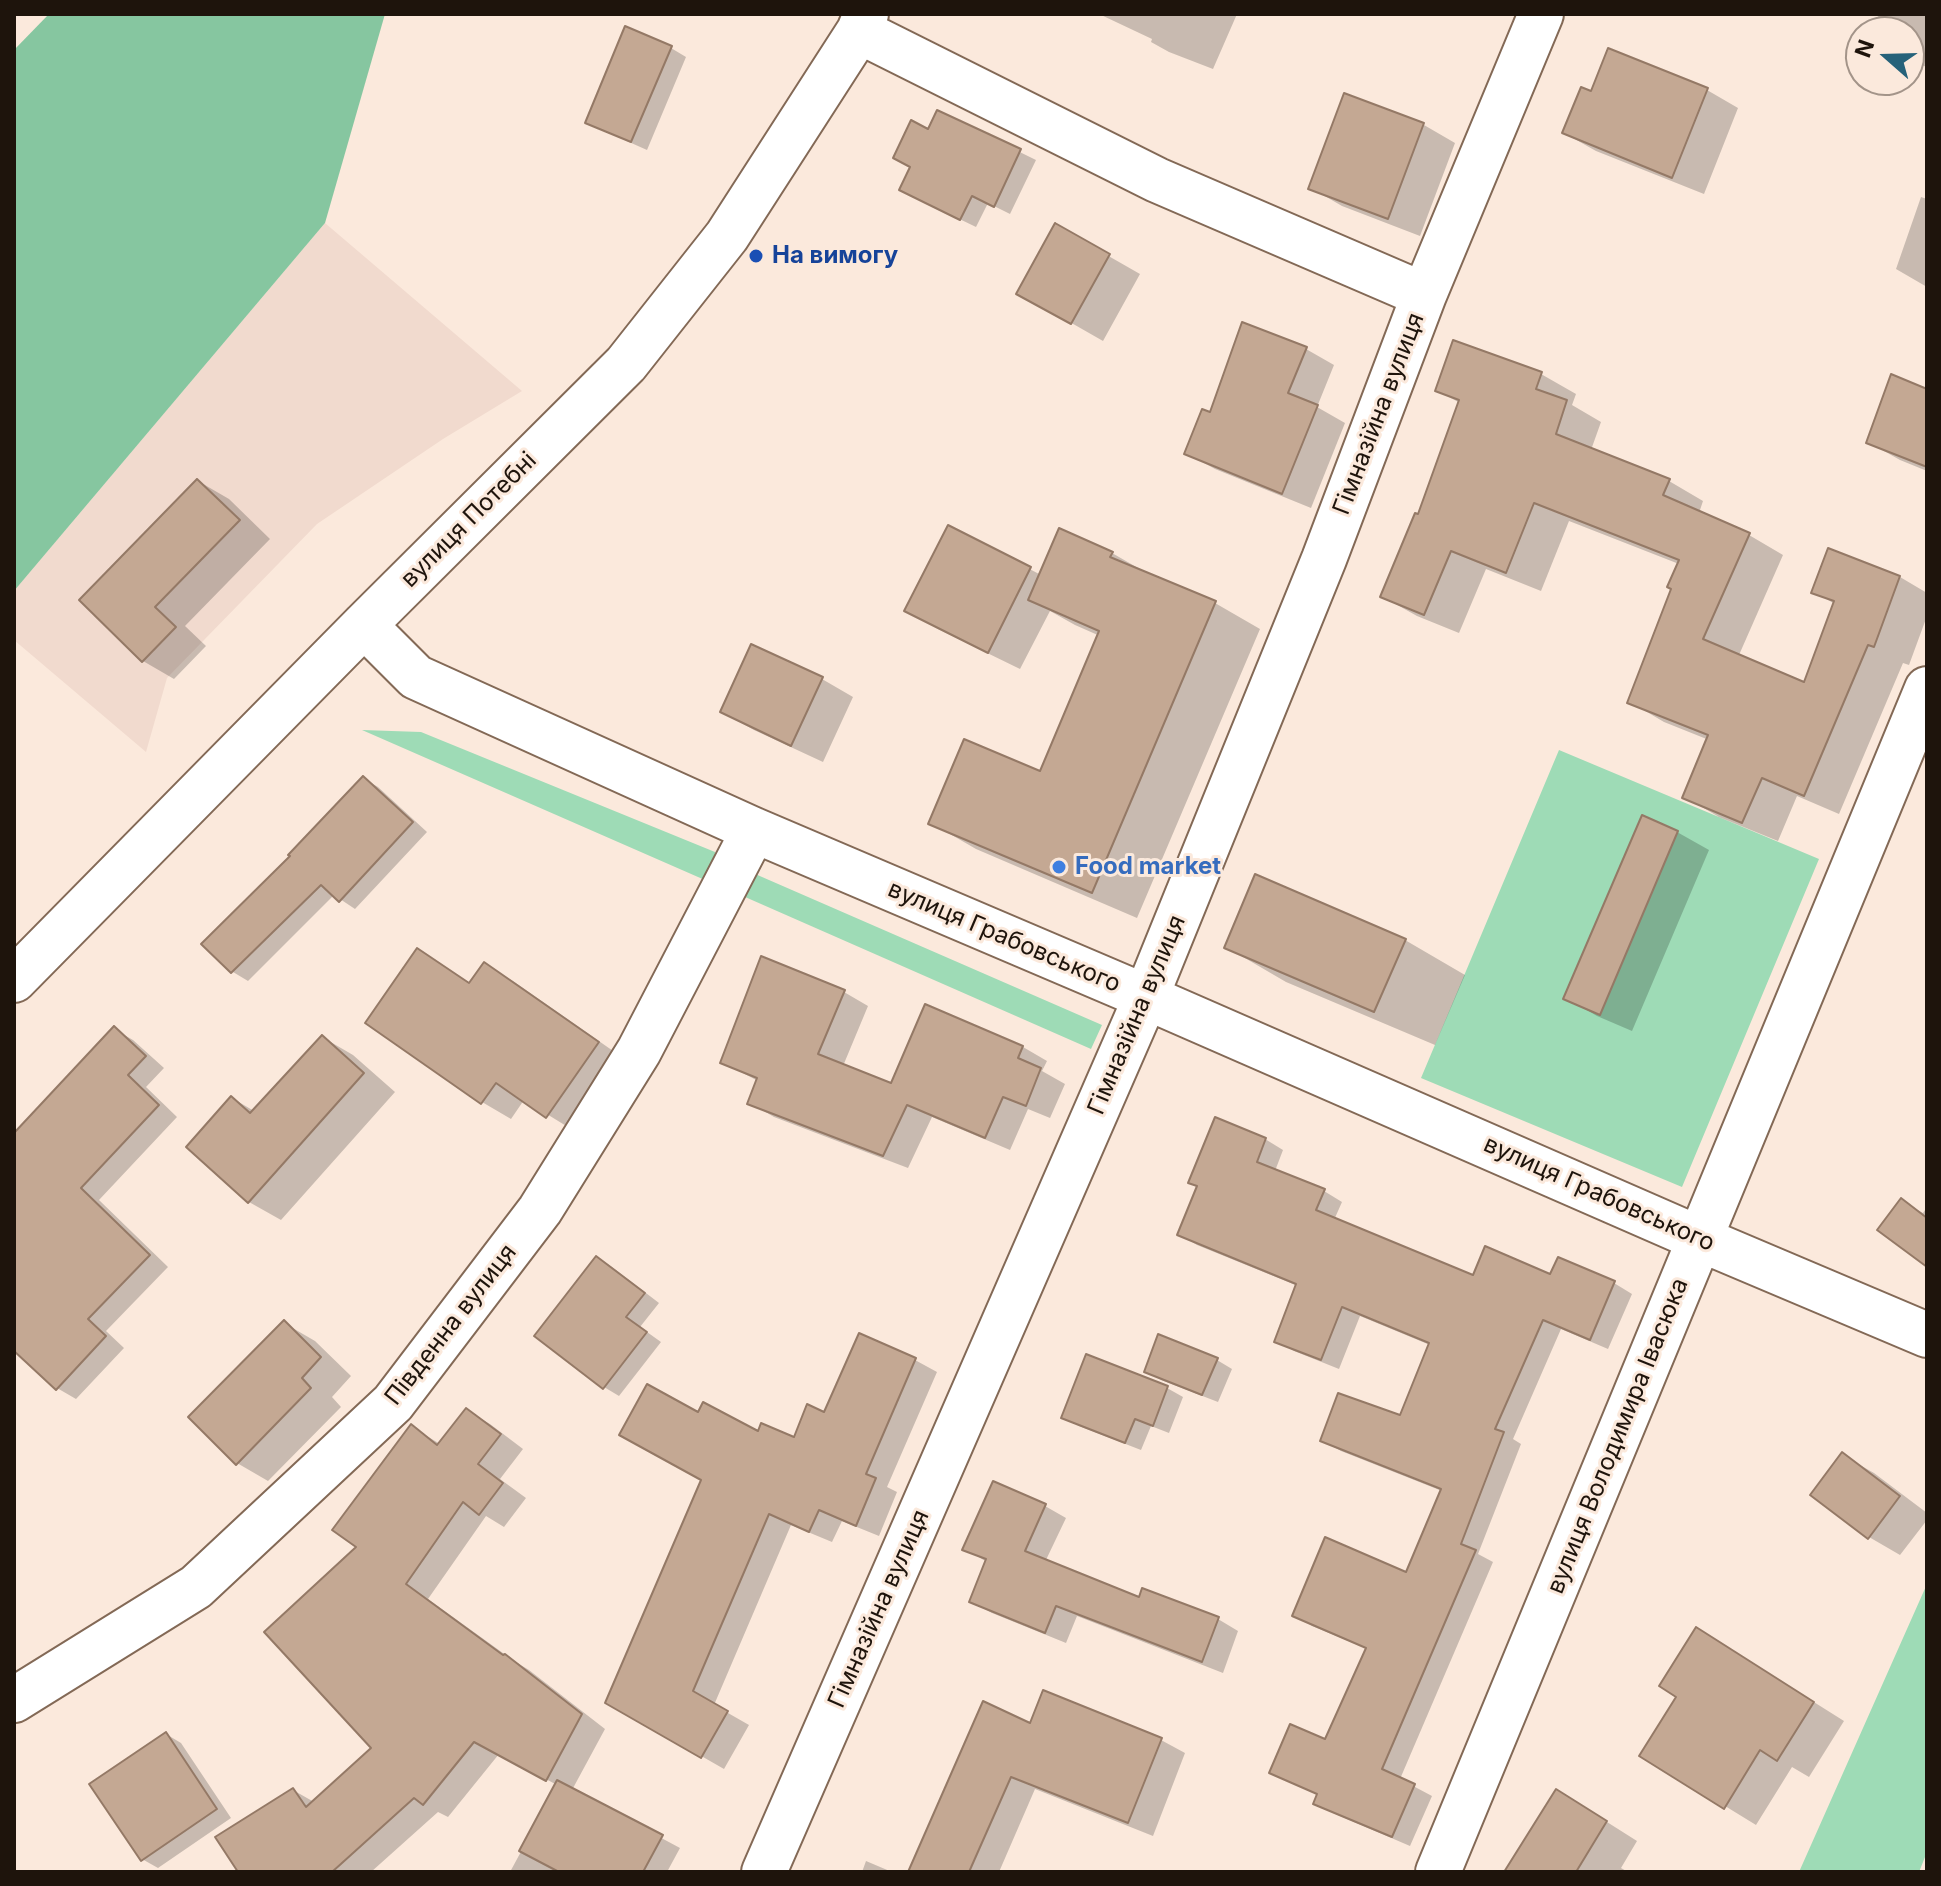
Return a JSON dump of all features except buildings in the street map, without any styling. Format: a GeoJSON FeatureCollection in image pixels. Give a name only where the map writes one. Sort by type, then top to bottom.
{"type":"FeatureCollection","features":[{"type":"Feature","properties":{"kind":"street","name":"Гімназійна вулиця"},"geometry":{"type":"LineString","coordinates":[[764,1872],[1146,997],[1324,559],[1424,295],[1541,14]]}},
{"type":"Feature","properties":{"kind":"street"},"geometry":{"type":"LineString","coordinates":[[862,22],[1157,180],[1424,295]]}},
{"type":"Feature","properties":{"kind":"street","name":"вулиця Потебні"},"geometry":{"type":"LineString","coordinates":[[14,980],[626,364],[727,236],[862,22]]}},
{"type":"Feature","properties":{"kind":"street","name":"вулиця Грабовського"},"geometry":{"type":"LineString","coordinates":[[364,625],[416,677],[754,830],[1927,1335]]}},
{"type":"Feature","properties":{"kind":"street","name":"вулиця Володимира Івасюка"},"geometry":{"type":"LineString","coordinates":[[1438,1872],[1927,689]]}},
{"type":"Feature","properties":{"kind":"street","name":"Південна вулиця"},"geometry":{"type":"LineString","coordinates":[[14,1700],[196,1587],[393,1403],[548,1196],[639,1051],[754,830]]}},
{"type":"Feature","properties":{"kind":"shaded area"},"geometry":{"type":"Polygon","coordinates":[[[325,223],[522,391],[443,439],[317,524],[167,678],[146,752],[14,640],[14,591],[325,223]]]}},
{"type":"Feature","properties":{"kind":"green space"},"geometry":{"type":"Polygon","coordinates":[[[49,14],[385,14],[325,223],[14,591],[14,50],[49,14]]]}},
{"type":"Feature","properties":{"kind":"green space"},"geometry":{"type":"Polygon","coordinates":[[[362,730],[421,732],[715,852],[714,884],[362,730]]]}},
{"type":"Feature","properties":{"kind":"green space"},"geometry":{"type":"Polygon","coordinates":[[[1559,750],[1819,859],[1682,1187],[1421,1078],[1559,750]]]}},
{"type":"Feature","properties":{"kind":"green space"},"geometry":{"type":"Polygon","coordinates":[[[746,870],[1102,1025],[1091,1049],[736,893],[746,870]]]}},
{"type":"Feature","properties":{"kind":"green space"},"geometry":{"type":"Polygon","coordinates":[[[1927,1584],[1927,1852],[1919,1872],[1799,1872],[1927,1584]]]}},
{"type":"Feature","properties":{"kind":"place","name":"На вимогу"},"geometry":{"type":"Point","coordinates":[756,256]}},
{"type":"Feature","properties":{"kind":"place","name":"Food market"},"geometry":{"type":"Point","coordinates":[1059,867]}}]}
